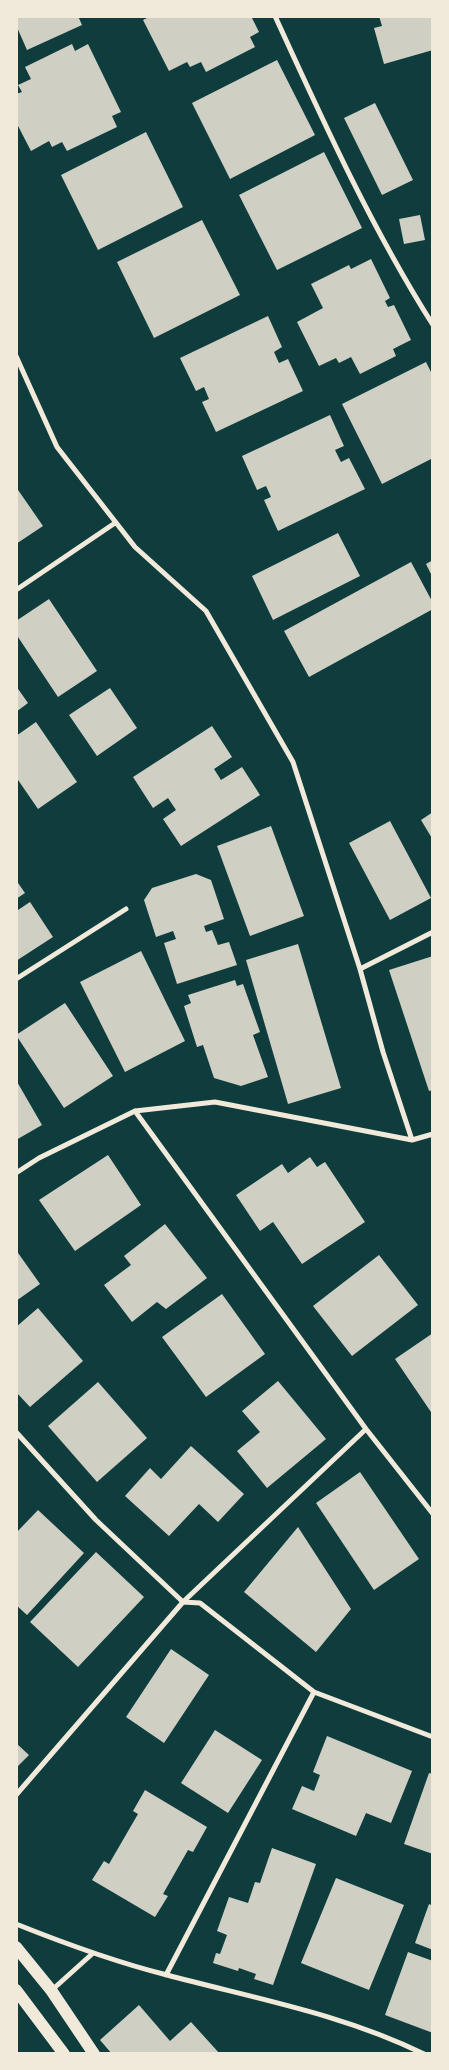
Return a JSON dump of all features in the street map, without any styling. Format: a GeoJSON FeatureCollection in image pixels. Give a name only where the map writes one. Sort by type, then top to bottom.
{"type":"FeatureCollection","features":[{"type":"Feature","properties":{"kind":"main road"},"geometry":{"type":"LineString","coordinates":[[16,1947],[51,1990],[94,2054]]}},
{"type":"Feature","properties":{"kind":"main road"},"geometry":{"type":"LineString","coordinates":[[16,1990],[64,2054]]}},
{"type":"Feature","properties":{"kind":"street"},"geometry":{"type":"LineString","coordinates":[[275,16],[349,176],[396,264],[433,325]]}},
{"type":"Feature","properties":{"kind":"street"},"geometry":{"type":"LineString","coordinates":[[16,356],[57,447],[135,547],[206,611],[292,762],[360,969],[383,1052],[412,1140]]}},
{"type":"Feature","properties":{"kind":"street"},"geometry":{"type":"LineString","coordinates":[[16,590],[115,523]]}},
{"type":"Feature","properties":{"kind":"street"},"geometry":{"type":"LineString","coordinates":[[16,979],[126,909]]}},
{"type":"Feature","properties":{"kind":"street"},"geometry":{"type":"LineString","coordinates":[[360,969],[433,932]]}},
{"type":"Feature","properties":{"kind":"street"},"geometry":{"type":"LineString","coordinates":[[16,1173],[39,1158],[135,1111],[215,1102],[412,1140],[433,1134]]}},
{"type":"Feature","properties":{"kind":"street"},"geometry":{"type":"LineString","coordinates":[[135,1111],[366,1429],[433,1514]]}},
{"type":"Feature","properties":{"kind":"street"},"geometry":{"type":"LineString","coordinates":[[16,1795],[183,1602],[366,1429]]}},
{"type":"Feature","properties":{"kind":"street"},"geometry":{"type":"LineString","coordinates":[[16,1432],[96,1520],[183,1602],[200,1603],[314,1692],[433,1737]]}},
{"type":"Feature","properties":{"kind":"street"},"geometry":{"type":"LineString","coordinates":[[166,1975],[314,1692]]}},
{"type":"Feature","properties":{"kind":"street"},"geometry":{"type":"LineString","coordinates":[[16,1924],[92,1954],[333,2018],[424,2054]]}},
{"type":"Feature","properties":{"kind":"street"},"geometry":{"type":"LineString","coordinates":[[51,1990],[92,1954]]}},
{"type":"Feature","properties":{"kind":"building"},"geometry":{"type":"Polygon","coordinates":[[[16,16],[78,16],[82,25],[27,50],[16,25],[16,16]]]}},
{"type":"Feature","properties":{"kind":"building"},"geometry":{"type":"Polygon","coordinates":[[[151,16],[251,16],[259,32],[250,37],[255,47],[206,72],[201,62],[190,67],[187,62],[169,71],[143,20],[151,16]]]}},
{"type":"Feature","properties":{"kind":"building"},"geometry":{"type":"Polygon","coordinates":[[[379,16],[433,16],[433,50],[384,64],[374,28],[382,26],[379,16]]]}},
{"type":"Feature","properties":{"kind":"building"},"geometry":{"type":"Polygon","coordinates":[[[72,44],[75,51],[88,44],[121,112],[112,116],[117,127],[67,151],[62,142],[52,147],[49,141],[31,151],[16,122],[16,94],[22,92],[18,85],[31,79],[25,67],[72,44]]]}},
{"type":"Feature","properties":{"kind":"building"},"geometry":{"type":"Polygon","coordinates":[[[277,60],[315,135],[230,179],[192,103],[277,60]]]}},
{"type":"Feature","properties":{"kind":"building"},"geometry":{"type":"Polygon","coordinates":[[[375,103],[413,180],[382,195],[344,118],[375,103]]]}},
{"type":"Feature","properties":{"kind":"building"},"geometry":{"type":"Polygon","coordinates":[[[146,132],[183,207],[98,250],[61,175],[146,132]]]}},
{"type":"Feature","properties":{"kind":"building"},"geometry":{"type":"Polygon","coordinates":[[[324,152],[362,228],[277,270],[239,195],[324,152]]]}},
{"type":"Feature","properties":{"kind":"building"},"geometry":{"type":"Polygon","coordinates":[[[420,215],[425,240],[404,244],[399,219],[420,215]]]}},
{"type":"Feature","properties":{"kind":"building"},"geometry":{"type":"Polygon","coordinates":[[[202,220],[240,295],[154,338],[117,262],[202,220]]]}},
{"type":"Feature","properties":{"kind":"building"},"geometry":{"type":"Polygon","coordinates":[[[371,259],[390,298],[385,301],[388,307],[394,305],[411,340],[393,349],[396,356],[360,374],[351,357],[339,363],[336,358],[319,366],[297,322],[323,308],[311,284],[349,265],[351,269],[371,259]]]}},
{"type":"Feature","properties":{"kind":"building"},"geometry":{"type":"Polygon","coordinates":[[[268,316],[282,347],[274,352],[279,363],[288,359],[303,391],[216,432],[202,402],[209,399],[204,387],[196,391],[180,358],[268,316]]]}},
{"type":"Feature","properties":{"kind":"building"},"geometry":{"type":"Polygon","coordinates":[[[426,362],[433,376],[433,458],[382,484],[342,404],[426,362]]]}},
{"type":"Feature","properties":{"kind":"building"},"geometry":{"type":"Polygon","coordinates":[[[330,415],[344,446],[335,450],[341,462],[349,458],[365,489],[278,531],[264,500],[271,497],[266,486],[257,490],[242,456],[330,415]]]}},
{"type":"Feature","properties":{"kind":"building"},"geometry":{"type":"Polygon","coordinates":[[[16,487],[43,526],[16,544],[16,487]]]}},
{"type":"Feature","properties":{"kind":"building"},"geometry":{"type":"Polygon","coordinates":[[[338,533],[360,576],[273,620],[252,576],[338,533]]]}},
{"type":"Feature","properties":{"kind":"building"},"geometry":{"type":"Polygon","coordinates":[[[433,560],[433,578],[426,564],[433,560]]]}},
{"type":"Feature","properties":{"kind":"building"},"geometry":{"type":"Polygon","coordinates":[[[411,562],[433,603],[433,609],[309,677],[284,631],[411,562]]]}},
{"type":"Feature","properties":{"kind":"building"},"geometry":{"type":"Polygon","coordinates":[[[49,599],[97,671],[58,697],[16,634],[16,621],[49,599]]]}},
{"type":"Feature","properties":{"kind":"building"},"geometry":{"type":"Polygon","coordinates":[[[16,686],[28,703],[16,712],[16,686]]]}},
{"type":"Feature","properties":{"kind":"building"},"geometry":{"type":"Polygon","coordinates":[[[110,688],[137,728],[97,756],[69,715],[110,688]]]}},
{"type":"Feature","properties":{"kind":"building"},"geometry":{"type":"Polygon","coordinates":[[[36,722],[77,782],[38,809],[16,777],[16,736],[36,722]]]}},
{"type":"Feature","properties":{"kind":"building"},"geometry":{"type":"Polygon","coordinates":[[[212,726],[232,757],[214,769],[221,780],[242,767],[260,795],[181,846],[163,819],[176,810],[168,798],[153,808],[133,777],[212,726]]]}},
{"type":"Feature","properties":{"kind":"building"},"geometry":{"type":"Polygon","coordinates":[[[433,812],[433,840],[421,820],[433,812]]]}},
{"type":"Feature","properties":{"kind":"building"},"geometry":{"type":"Polygon","coordinates":[[[390,821],[431,898],[390,920],[349,843],[390,821]]]}},
{"type":"Feature","properties":{"kind":"building"},"geometry":{"type":"Polygon","coordinates":[[[271,826],[304,916],[250,936],[217,846],[271,826]]]}},
{"type":"Feature","properties":{"kind":"building"},"geometry":{"type":"Polygon","coordinates":[[[196,874],[211,880],[224,919],[204,926],[206,932],[212,930],[218,945],[229,942],[237,965],[177,984],[164,943],[176,939],[173,931],[156,937],[144,900],[152,888],[196,874]]]}},
{"type":"Feature","properties":{"kind":"building"},"geometry":{"type":"Polygon","coordinates":[[[16,880],[25,893],[16,899],[16,880]]]}},
{"type":"Feature","properties":{"kind":"building"},"geometry":{"type":"Polygon","coordinates":[[[30,902],[53,937],[16,961],[16,908],[18,910],[30,902]]]}},
{"type":"Feature","properties":{"kind":"building"},"geometry":{"type":"Polygon","coordinates":[[[298,944],[341,1088],[288,1104],[246,960],[298,944]]]}},
{"type":"Feature","properties":{"kind":"building"},"geometry":{"type":"Polygon","coordinates":[[[141,951],[185,1041],[125,1072],[80,982],[141,951]]]}},
{"type":"Feature","properties":{"kind":"building"},"geometry":{"type":"Polygon","coordinates":[[[433,956],[433,1090],[429,1091],[389,970],[433,956]]]}},
{"type":"Feature","properties":{"kind":"building"},"geometry":{"type":"Polygon","coordinates":[[[235,980],[237,986],[243,984],[260,1032],[253,1035],[268,1077],[241,1086],[214,1078],[203,1045],[197,1047],[184,1006],[191,1003],[188,995],[235,980]]]}},
{"type":"Feature","properties":{"kind":"building"},"geometry":{"type":"Polygon","coordinates":[[[65,1003],[113,1076],[64,1108],[16,1035],[65,1003]]]}},
{"type":"Feature","properties":{"kind":"building"},"geometry":{"type":"Polygon","coordinates":[[[16,1080],[42,1125],[16,1140],[16,1080]]]}},
{"type":"Feature","properties":{"kind":"building"},"geometry":{"type":"Polygon","coordinates":[[[108,1155],[141,1205],[75,1251],[39,1200],[108,1155]]]}},
{"type":"Feature","properties":{"kind":"building"},"geometry":{"type":"Polygon","coordinates":[[[310,1157],[317,1167],[325,1162],[365,1222],[302,1264],[273,1222],[260,1231],[236,1195],[282,1164],[288,1173],[310,1157]]]}},
{"type":"Feature","properties":{"kind":"building"},"geometry":{"type":"Polygon","coordinates":[[[165,1224],[207,1278],[166,1309],[157,1302],[132,1322],[104,1285],[131,1265],[124,1256],[165,1224]]]}},
{"type":"Feature","properties":{"kind":"building"},"geometry":{"type":"Polygon","coordinates":[[[16,1250],[40,1284],[16,1301],[16,1250]]]}},
{"type":"Feature","properties":{"kind":"building"},"geometry":{"type":"Polygon","coordinates":[[[379,1255],[418,1305],[352,1356],[313,1306],[379,1255]]]}},
{"type":"Feature","properties":{"kind":"building"},"geometry":{"type":"Polygon","coordinates":[[[222,1294],[265,1354],[206,1397],[162,1337],[222,1294]]]}},
{"type":"Feature","properties":{"kind":"building"},"geometry":{"type":"Polygon","coordinates":[[[38,1308],[83,1361],[30,1407],[16,1392],[16,1327],[38,1308]]]}},
{"type":"Feature","properties":{"kind":"building"},"geometry":{"type":"Polygon","coordinates":[[[433,1333],[433,1415],[395,1359],[433,1333]]]}},
{"type":"Feature","properties":{"kind":"building"},"geometry":{"type":"Polygon","coordinates":[[[278,1381],[326,1439],[267,1488],[237,1451],[260,1432],[242,1411],[278,1381]]]}},
{"type":"Feature","properties":{"kind":"building"},"geometry":{"type":"Polygon","coordinates":[[[98,1382],[147,1438],[97,1482],[48,1426],[98,1382]]]}},
{"type":"Feature","properties":{"kind":"building"},"geometry":{"type":"Polygon","coordinates":[[[191,1446],[244,1494],[218,1522],[199,1504],[169,1536],[125,1496],[150,1468],[161,1479],[191,1446]]]}},
{"type":"Feature","properties":{"kind":"building"},"geometry":{"type":"Polygon","coordinates":[[[360,1472],[419,1559],[374,1590],[316,1503],[360,1472]]]}},
{"type":"Feature","properties":{"kind":"building"},"geometry":{"type":"Polygon","coordinates":[[[38,1510],[84,1553],[27,1615],[16,1605],[16,1533],[38,1510]]]}},
{"type":"Feature","properties":{"kind":"building"},"geometry":{"type":"Polygon","coordinates":[[[298,1527],[351,1609],[316,1652],[244,1592],[298,1527]]]}},
{"type":"Feature","properties":{"kind":"building"},"geometry":{"type":"Polygon","coordinates":[[[96,1552],[144,1597],[78,1667],[30,1622],[96,1552]]]}},
{"type":"Feature","properties":{"kind":"building"},"geometry":{"type":"Polygon","coordinates":[[[171,1649],[209,1675],[164,1743],[126,1717],[171,1649]]]}},
{"type":"Feature","properties":{"kind":"building"},"geometry":{"type":"Polygon","coordinates":[[[215,1730],[262,1760],[228,1813],[181,1783],[215,1730]]]}},
{"type":"Feature","properties":{"kind":"building"},"geometry":{"type":"Polygon","coordinates":[[[327,1736],[412,1771],[391,1823],[366,1813],[356,1836],[292,1809],[302,1786],[314,1791],[320,1775],[313,1772],[327,1736]]]}},
{"type":"Feature","properties":{"kind":"building"},"geometry":{"type":"Polygon","coordinates":[[[16,1743],[29,1755],[16,1768],[16,1743]]]}},
{"type":"Feature","properties":{"kind":"building"},"geometry":{"type":"Polygon","coordinates":[[[429,1773],[433,1774],[433,1854],[404,1844],[429,1773]]]}},
{"type":"Feature","properties":{"kind":"building"},"geometry":{"type":"Polygon","coordinates":[[[145,1790],[207,1827],[193,1852],[188,1850],[163,1894],[168,1896],[155,1917],[92,1880],[104,1861],[109,1864],[138,1814],[133,1811],[145,1790]]]}},
{"type":"Feature","properties":{"kind":"building"},"geometry":{"type":"Polygon","coordinates":[[[272,1848],[316,1864],[273,1985],[254,1979],[256,1974],[239,1968],[238,1971],[213,1963],[216,1953],[220,1954],[227,1935],[217,1931],[229,1897],[248,1903],[255,1882],[260,1883],[272,1848]]]}},
{"type":"Feature","properties":{"kind":"building"},"geometry":{"type":"Polygon","coordinates":[[[336,1878],[404,1905],[369,1990],[301,1963],[336,1878]]]}},
{"type":"Feature","properties":{"kind":"building"},"geometry":{"type":"Polygon","coordinates":[[[429,1904],[433,1906],[433,1950],[415,1943],[429,1904]]]}},
{"type":"Feature","properties":{"kind":"building"},"geometry":{"type":"Polygon","coordinates":[[[408,1952],[433,1961],[433,2033],[385,2015],[408,1952]]]}},
{"type":"Feature","properties":{"kind":"building"},"geometry":{"type":"Polygon","coordinates":[[[139,2005],[170,2041],[191,2022],[220,2054],[112,2054],[100,2040],[139,2005]]]}}]}
